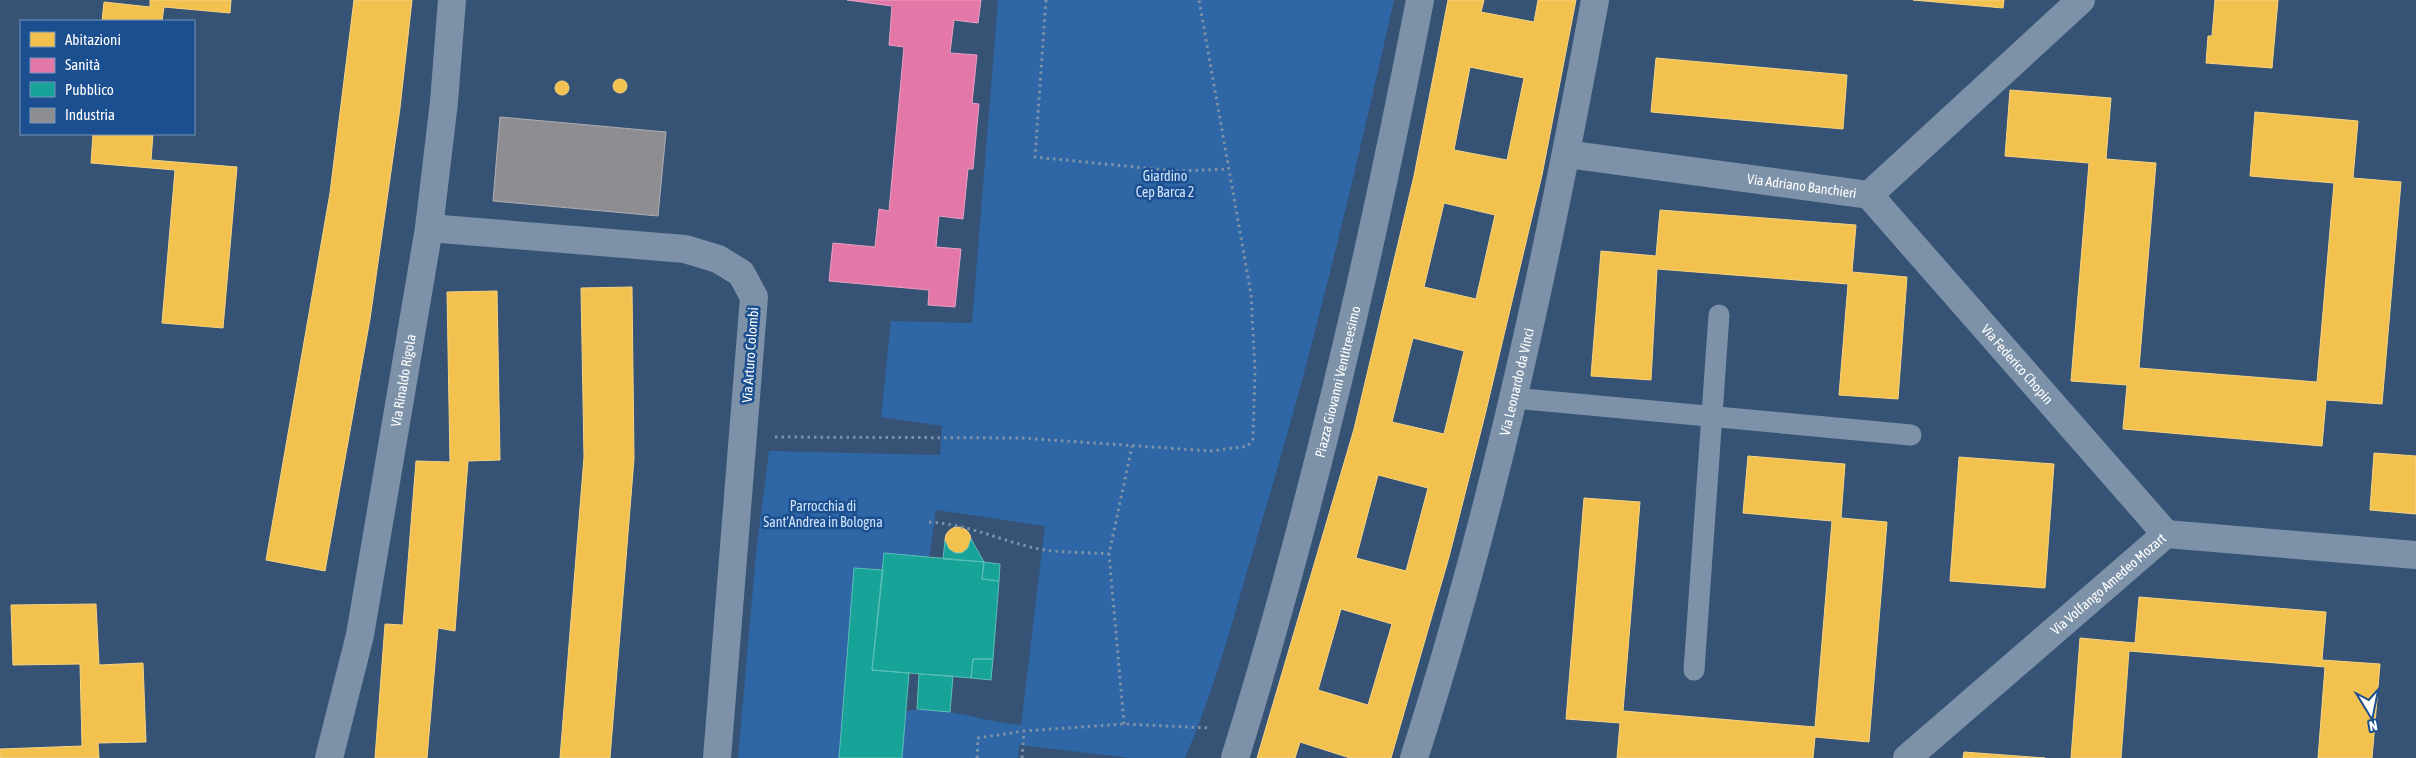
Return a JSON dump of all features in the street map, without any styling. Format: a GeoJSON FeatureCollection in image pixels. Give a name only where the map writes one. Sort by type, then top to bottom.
{"type":"FeatureCollection","features":[{"type":"Feature","properties":{"kind":"street","name":"Via Rinaldo Rigola"},"geometry":{"type":"LineString","coordinates":[[329,758],[360,635],[429,228],[444,102],[452,0]]}},
{"type":"Feature","properties":{"kind":"street","name":"Piazza Giovanni Ventitreesimo"},"geometry":{"type":"LineString","coordinates":[[1235,758],[1272,640],[1360,293],[1398,119],[1420,0]]}},
{"type":"Feature","properties":{"kind":"street","name":"Via Leonardo da Vinci"},"geometry":{"type":"LineString","coordinates":[[1414,758],[1453,634],[1514,398],[1566,154],[1595,0]]}},
{"type":"Feature","properties":{"kind":"street","name":"Via Adriano Banchieri"},"geometry":{"type":"LineString","coordinates":[[1566,154],[1869,195],[2081,0]]}},
{"type":"Feature","properties":{"kind":"street","name":"Via Federico Chopin"},"geometry":{"type":"LineString","coordinates":[[1869,195],[2166,534]]}},
{"type":"Feature","properties":{"kind":"street","name":"Via Arturo Colombi"},"geometry":{"type":"LineString","coordinates":[[429,228],[685,249],[718,259],[741,273],[754,297],[717,758]]}},
{"type":"Feature","properties":{"kind":"street","name":"Via Volfango Amedeo Mozart"},"geometry":{"type":"LineString","coordinates":[[1907,758],[2166,534],[2416,555]]}},
{"type":"Feature","properties":{"kind":"lane"},"geometry":{"type":"LineString","coordinates":[[1694,670],[1710,416],[1719,316]]}},
{"type":"Feature","properties":{"kind":"lane"},"geometry":{"type":"LineString","coordinates":[[1514,398],[1911,435]]}},
{"type":"Feature","properties":{"kind":"path"},"geometry":{"type":"LineString","coordinates":[[1046,0],[1035,157],[1176,171],[1228,169]]}},
{"type":"Feature","properties":{"kind":"path"},"geometry":{"type":"LineString","coordinates":[[743,437],[1022,438],[1211,451],[1248,446],[1253,438],[1255,370],[1251,294],[1199,0]]}},
{"type":"Feature","properties":{"kind":"path"},"geometry":{"type":"LineString","coordinates":[[1124,724],[1108,554],[1132,446]]}},
{"type":"Feature","properties":{"kind":"path"},"geometry":{"type":"LineString","coordinates":[[929,522],[947,523],[974,529],[1039,549],[1108,554]]}},
{"type":"Feature","properties":{"kind":"path"},"geometry":{"type":"LineString","coordinates":[[976,758],[978,738],[1024,732],[1124,724],[1210,728]]}},
{"type":"Feature","properties":{"kind":"path"},"geometry":{"type":"LineString","coordinates":[[1022,758],[1024,732]]}},
{"type":"Feature","properties":{"kind":"green space","name":"Giardino Cep Barca 2"},"geometry":{"type":"Polygon","coordinates":[[[998,0],[1394,0],[1347,205],[1294,409],[1232,625],[1206,706],[1185,758],[1131,758],[1019,745],[1018,758],[902,758],[906,711],[935,710],[1021,725],[1045,526],[936,510],[929,558],[883,570],[854,568],[839,758],[738,758],[756,553],[769,451],[940,455],[942,426],[881,417],[891,321],[972,323],[998,0]]]}},
{"type":"Feature","properties":{"kind":"building: Abitazioni"},"geometry":{"type":"Polygon","coordinates":[[[150,0],[231,0],[230,13],[164,7],[162,20],[102,20],[104,2],[150,7],[150,0]]]}},
{"type":"Feature","properties":{"kind":"building: Abitazioni"},"geometry":{"type":"Polygon","coordinates":[[[354,0],[412,0],[400,108],[370,319],[325,571],[266,560],[330,193],[354,0]]]}},
{"type":"Feature","properties":{"kind":"building: Abitazioni"},"geometry":{"type":"Polygon","coordinates":[[[1448,0],[1484,0],[1481,12],[1534,22],[1538,0],[1576,0],[1542,175],[1485,415],[1449,557],[1391,758],[1350,758],[1300,742],[1295,758],[1257,758],[1354,429],[1414,176],[1448,0]],[[1470,67],[1454,150],[1507,160],[1524,78],[1470,67]],[[1444,203],[1424,287],[1476,299],[1495,215],[1444,203]],[[1413,338],[1392,422],[1444,434],[1464,351],[1413,338]],[[1378,475],[1356,558],[1406,571],[1428,488],[1378,475]],[[1341,609],[1318,690],[1368,705],[1392,624],[1341,609]]]}},
{"type":"Feature","properties":{"kind":"building: Abitazioni"},"geometry":{"type":"Polygon","coordinates":[[[1913,0],[2004,0],[2003,8],[1913,0]]]}},
{"type":"Feature","properties":{"kind":"building: Abitazioni"},"geometry":{"type":"Polygon","coordinates":[[[2215,0],[2278,0],[2272,68],[2206,63],[2208,36],[2212,36],[2215,0]]]}},
{"type":"Feature","properties":{"kind":"building: Abitazioni"},"geometry":{"type":"Polygon","coordinates":[[[1656,58],[1847,75],[1843,129],[1651,112],[1656,58]]]}},
{"type":"Feature","properties":{"kind":"building: Abitazioni"},"geometry":{"type":"Polygon","coordinates":[[[620,79],[625,81],[627,86],[625,91],[620,93],[615,91],[613,86],[615,81],[620,79]]]}},
{"type":"Feature","properties":{"kind":"building: Abitazioni"},"geometry":{"type":"Polygon","coordinates":[[[559,81],[565,81],[569,88],[565,95],[559,95],[555,91],[555,85],[559,81]]]}},
{"type":"Feature","properties":{"kind":"building: Abitazioni"},"geometry":{"type":"Polygon","coordinates":[[[2010,90],[2111,98],[2106,159],[2156,163],[2139,368],[2317,382],[2334,183],[2250,176],[2255,112],[2358,121],[2353,178],[2401,182],[2382,404],[2326,400],[2322,446],[2123,429],[2127,385],[2071,381],[2089,163],[2005,156],[2010,90]]]}},
{"type":"Feature","properties":{"kind":"building: Abitazioni"},"geometry":{"type":"Polygon","coordinates":[[[93,135],[153,135],[151,160],[237,167],[223,328],[162,323],[175,170],[91,163],[93,135]]]}},
{"type":"Feature","properties":{"kind":"building: Abitazioni"},"geometry":{"type":"Polygon","coordinates":[[[1660,210],[1856,225],[1852,272],[1907,277],[1898,399],[1839,395],[1848,284],[1657,269],[1651,380],[1591,376],[1601,251],[1656,256],[1660,210]]]}},
{"type":"Feature","properties":{"kind":"building: Abitazioni"},"geometry":{"type":"Polygon","coordinates":[[[632,287],[634,459],[610,758],[560,758],[584,457],[581,288],[632,287]]]}},
{"type":"Feature","properties":{"kind":"building: Abitazioni"},"geometry":{"type":"Polygon","coordinates":[[[497,291],[500,460],[468,461],[455,631],[438,628],[427,758],[375,758],[385,624],[403,625],[416,461],[450,462],[447,292],[497,291]]]}},
{"type":"Feature","properties":{"kind":"building: Abitazioni"},"geometry":{"type":"Polygon","coordinates":[[[2374,453],[2416,456],[2416,514],[2370,510],[2374,453]]]}},
{"type":"Feature","properties":{"kind":"building: Abitazioni"},"geometry":{"type":"Polygon","coordinates":[[[1748,456],[1845,464],[1841,518],[1887,522],[1869,742],[1815,737],[1813,758],[1617,758],[1620,723],[1566,719],[1584,498],[1640,502],[1623,711],[1815,727],[1832,521],[1743,513],[1748,456]]]}},
{"type":"Feature","properties":{"kind":"building: Abitazioni"},"geometry":{"type":"Polygon","coordinates":[[[1959,457],[2054,464],[2045,588],[1950,581],[1959,457]]]}},
{"type":"Feature","properties":{"kind":"building: Abitazioni"},"geometry":{"type":"Polygon","coordinates":[[[958,527],[967,531],[971,540],[967,549],[958,553],[949,549],[945,540],[949,531],[958,527]]]}},
{"type":"Feature","properties":{"kind":"building: Abitazioni"},"geometry":{"type":"Polygon","coordinates":[[[2139,597],[2326,612],[2322,660],[2380,664],[2372,758],[2318,758],[2325,667],[2129,651],[2121,758],[2071,758],[2080,638],[2135,643],[2139,597]]]}},
{"type":"Feature","properties":{"kind":"building: Abitazioni"},"geometry":{"type":"Polygon","coordinates":[[[96,604],[99,665],[143,663],[146,742],[98,743],[99,758],[0,758],[0,749],[82,746],[80,664],[13,665],[11,605],[96,604]]]}},
{"type":"Feature","properties":{"kind":"building: Abitazioni"},"geometry":{"type":"Polygon","coordinates":[[[1964,752],[2045,758],[1963,758],[1964,752]]]}},
{"type":"Feature","properties":{"kind":"building: Sanità"},"geometry":{"type":"Polygon","coordinates":[[[847,0],[981,0],[978,23],[954,20],[950,53],[977,55],[972,103],[979,104],[973,169],[968,169],[963,219],[939,216],[936,247],[961,249],[955,307],[928,305],[929,290],[829,281],[833,243],[875,247],[879,209],[889,211],[904,47],[889,45],[892,6],[847,0]]]}},
{"type":"Feature","properties":{"kind":"building: Pubblico"},"geometry":{"type":"Polygon","coordinates":[[[971,539],[984,562],[943,559],[945,541],[949,549],[955,553],[962,553],[968,548],[971,539]]]}},
{"type":"Feature","properties":{"kind":"building: Pubblico"},"geometry":{"type":"Polygon","coordinates":[[[884,553],[984,562],[982,579],[999,581],[993,659],[973,659],[971,678],[872,670],[884,553]]]}},
{"type":"Feature","properties":{"kind":"building: Pubblico"},"geometry":{"type":"Polygon","coordinates":[[[984,562],[1000,564],[999,581],[982,579],[984,562]]]}},
{"type":"Feature","properties":{"kind":"building: Pubblico"},"geometry":{"type":"Polygon","coordinates":[[[854,568],[883,570],[872,670],[909,673],[902,758],[839,758],[854,568]]]}},
{"type":"Feature","properties":{"kind":"building: Pubblico"},"geometry":{"type":"Polygon","coordinates":[[[973,659],[993,659],[991,680],[971,678],[973,659]]]}},
{"type":"Feature","properties":{"kind":"building: Pubblico"},"geometry":{"type":"Polygon","coordinates":[[[919,674],[953,676],[950,712],[917,709],[919,674]]]}},
{"type":"Feature","properties":{"kind":"building: Industria"},"geometry":{"type":"Polygon","coordinates":[[[500,117],[666,132],[658,216],[493,201],[500,117]]]}},
{"type":"Feature","properties":{"kind":"park label","name":"Parrocchia di Sant'Andrea in Bologna"},"geometry":{"type":"Point","coordinates":[823,514]}}]}
